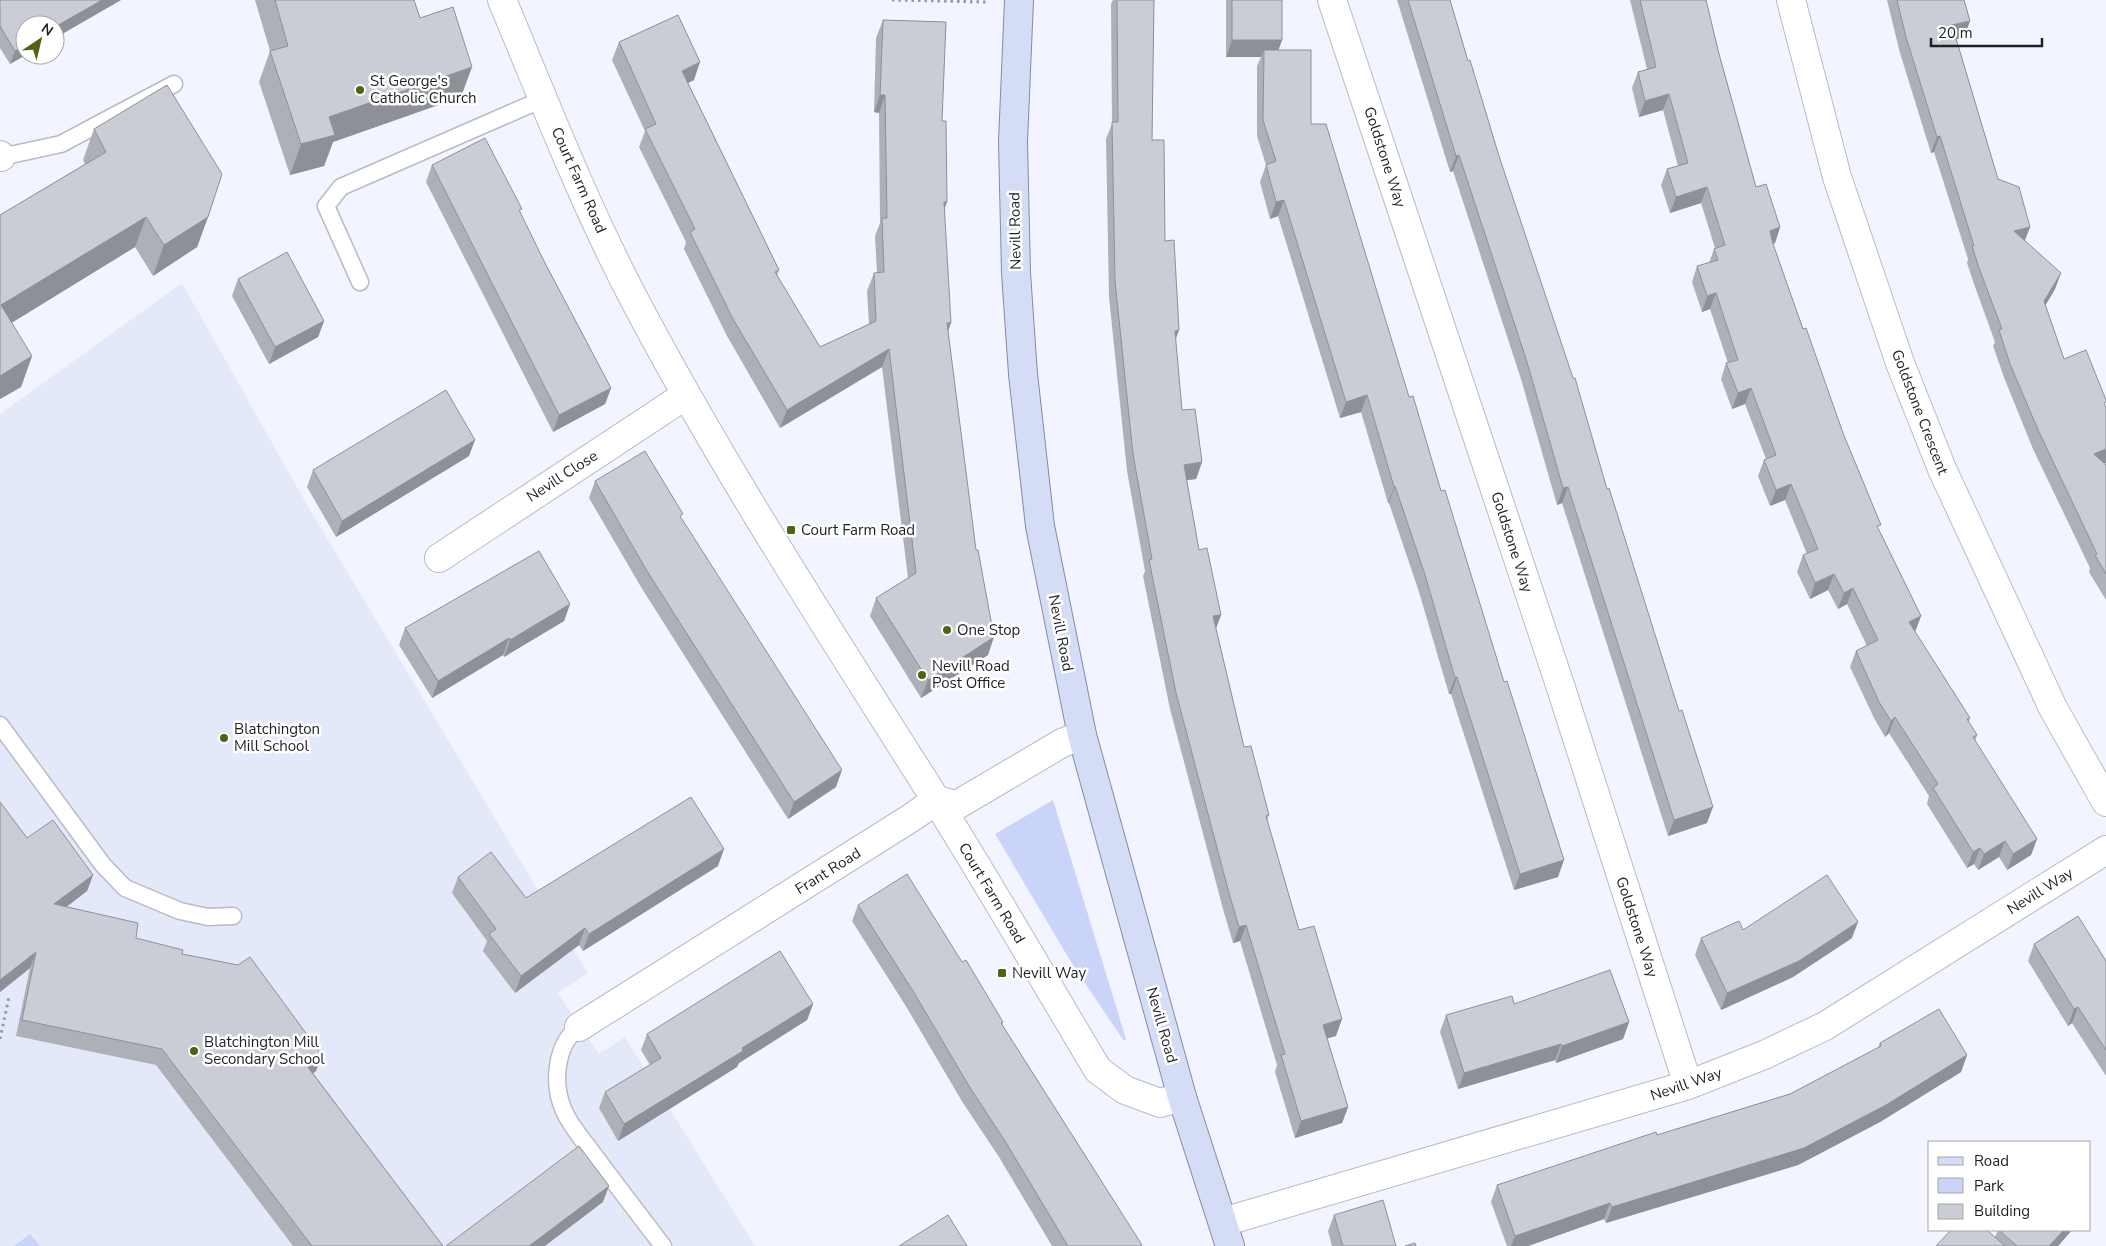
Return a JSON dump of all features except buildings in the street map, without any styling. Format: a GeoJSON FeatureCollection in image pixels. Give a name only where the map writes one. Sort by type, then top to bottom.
{"type":"FeatureCollection","features":[{"type":"Feature","properties":{"kind":"main road","name":"Nevill Road"},"geometry":{"type":"LineString","coordinates":[[1019,2],[1013,142],[1016,273],[1023,374],[1040,526],[1082,735],[1182,1098],[1226,1234]]}},
{"type":"Feature","properties":{"kind":"street","name":"Court Farm Road"},"geometry":{"type":"LineString","coordinates":[[502,0],[585,198],[633,297],[686,395],[795,578],[936,800],[1098,1070],[1125,1090],[1160,1103],[1182,1098]]}},
{"type":"Feature","properties":{"kind":"street","name":"Goldstone Way"},"geometry":{"type":"LineString","coordinates":[[1332,0],[1561,688],[1688,1085]]}},
{"type":"Feature","properties":{"kind":"street","name":"Goldstone Crescent"},"geometry":{"type":"LineString","coordinates":[[1791,0],[1837,177],[1900,363],[1942,469],[2053,708],[2106,802]]}},
{"type":"Feature","properties":{"kind":"street","name":"Nevill Close"},"geometry":{"type":"LineString","coordinates":[[439,558],[686,395]]}},
{"type":"Feature","properties":{"kind":"street"},"geometry":{"type":"LineString","coordinates":[[936,800],[957,804],[1062,743],[1082,735]]}},
{"type":"Feature","properties":{"kind":"street","name":"Frant Road"},"geometry":{"type":"LineString","coordinates":[[579,1027],[906,822],[936,800]]}},
{"type":"Feature","properties":{"kind":"street","name":"Nevill Way"},"geometry":{"type":"LineString","coordinates":[[1226,1234],[1688,1085],[1764,1055],[1825,1026],[2106,850]]}},
{"type":"Feature","properties":{"kind":"lane"},"geometry":{"type":"LineString","coordinates":[[1,156],[61,144],[174,84]]}},
{"type":"Feature","properties":{"kind":"lane"},"geometry":{"type":"LineString","coordinates":[[360,282],[326,206],[341,187],[543,99]]}},
{"type":"Feature","properties":{"kind":"lane"},"geometry":{"type":"LineString","coordinates":[[0,725],[103,864],[125,888],[180,911],[208,917],[233,916]]}},
{"type":"Feature","properties":{"kind":"lane"},"geometry":{"type":"LineString","coordinates":[[579,1027],[564,1044],[558,1064],[558,1086],[563,1110],[603,1168],[663,1246]]}},
{"type":"Feature","properties":{"kind":"path"},"geometry":{"type":"LineString","coordinates":[[892,0],[1019,2]]}},
{"type":"Feature","properties":{"kind":"path"},"geometry":{"type":"LineString","coordinates":[[0,1039],[9,997]]}},
{"type":"Feature","properties":{"kind":"shaded area","name":"Blatchington Mill School"},"geometry":{"type":"Polygon","coordinates":[[[182,283],[306,503],[588,973],[558,993],[599,1054],[625,1037],[755,1246],[0,1246],[0,414],[182,283]]]}},
{"type":"Feature","properties":{"kind":"green space"},"geometry":{"type":"Polygon","coordinates":[[[1053,800],[1126,1039],[1124,1041],[1074,967],[995,834],[1053,800]]]}},
{"type":"Feature","properties":{"kind":"green space"},"geometry":{"type":"Polygon","coordinates":[[[30,1234],[40,1246],[14,1246],[30,1234]]]}},
{"type":"Feature","properties":{"kind":"place","name":"St George's Catholic Church"},"geometry":{"type":"Point","coordinates":[360,90]}},
{"type":"Feature","properties":{"kind":"place","name":"Court Farm Road"},"geometry":{"type":"Point","coordinates":[791,530]}},
{"type":"Feature","properties":{"kind":"place","name":"One Stop"},"geometry":{"type":"Point","coordinates":[947,630]}},
{"type":"Feature","properties":{"kind":"place","name":"Nevill Road Post Office"},"geometry":{"type":"Point","coordinates":[922,675]}},
{"type":"Feature","properties":{"kind":"place","name":"Blatchington Mill School"},"geometry":{"type":"Point","coordinates":[224,738]}},
{"type":"Feature","properties":{"kind":"place","name":"Nevill Way"},"geometry":{"type":"Point","coordinates":[1002,973]}},
{"type":"Feature","properties":{"kind":"place","name":"Blatchington Mill Secondary School"},"geometry":{"type":"Point","coordinates":[194,1051]}}]}
